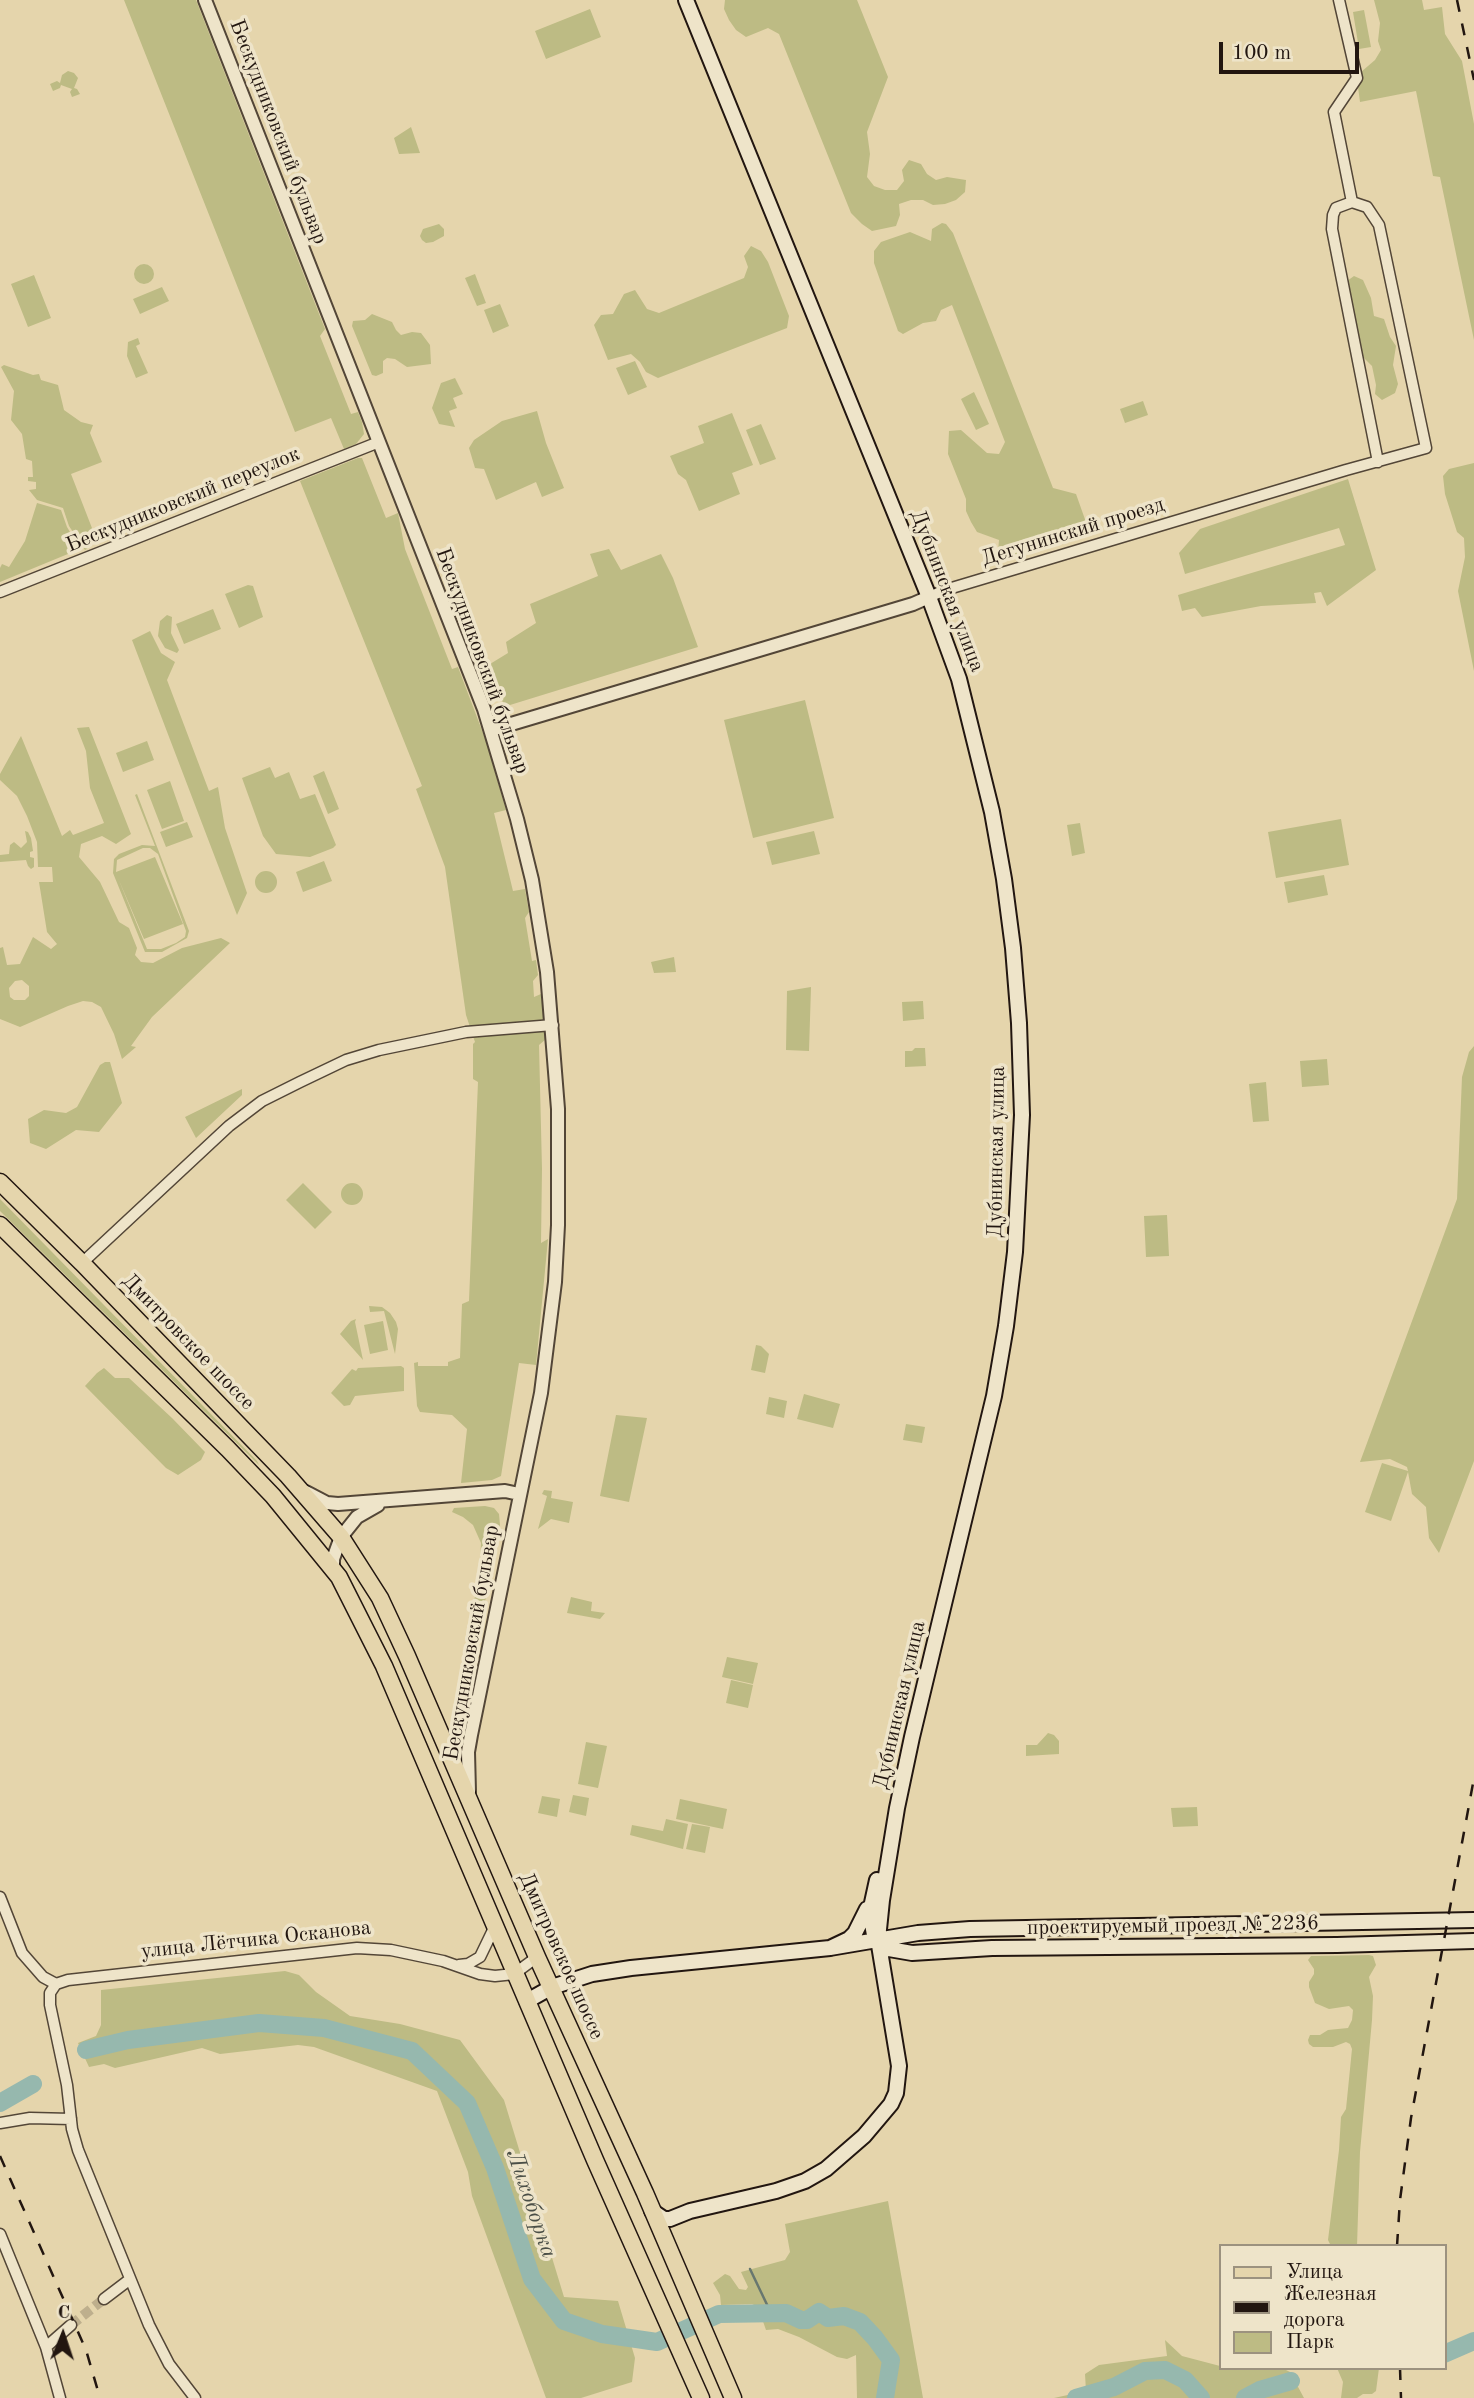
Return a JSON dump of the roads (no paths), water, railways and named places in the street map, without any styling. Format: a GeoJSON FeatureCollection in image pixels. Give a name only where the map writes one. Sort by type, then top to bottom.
{"type":"FeatureCollection","features":[{"type":"Feature","properties":{"kind":"main road","name":"Дубнинская улица"},"geometry":{"type":"LineString","coordinates":[[687,0],[929,597],[959,679],[992,812],[1013,948],[1022,1115],[1015,1252],[1006,1326],[994,1396],[876,1901]]}},
{"type":"Feature","properties":{"kind":"main road","name":"Дмитровское шоссе"},"geometry":{"type":"LineString","coordinates":[[0,1182],[299,1488],[341,1537],[380,1598],[537,1957],[670,2250],[733,2398]]}},
{"type":"Feature","properties":{"kind":"main road"},"geometry":{"type":"LineString","coordinates":[[0,1225],[274,1496],[334,1570],[358,1611],[384,1666],[494,1928],[701,2398]]}},
{"type":"Feature","properties":{"kind":"main road"},"geometry":{"type":"LineString","coordinates":[[876,1901],[888,1922],[903,1930],[918,1933]]}},
{"type":"Feature","properties":{"kind":"main road"},"geometry":{"type":"LineString","coordinates":[[652,2211],[664,2219],[674,2218],[782,2190],[804,2181],[826,2169],[864,2136],[891,2104],[899,2079],[884,1972],[870,1921],[876,1901]]}},
{"type":"Feature","properties":{"kind":"main road"},"geometry":{"type":"LineString","coordinates":[[527,2001],[552,1987],[592,1974],[830,1948],[855,1933],[876,1901]]}},
{"type":"Feature","properties":{"kind":"main road","name":"проектируемый проезд № 2236"},"geometry":{"type":"LineString","coordinates":[[830,1948],[918,1933],[970,1929],[1474,1920]]}},
{"type":"Feature","properties":{"kind":"main road","name":"проектируемый проезд № 2236"},"geometry":{"type":"LineString","coordinates":[[877,1939],[889,1949],[912,1953],[992,1948],[1474,1941]]}},
{"type":"Feature","properties":{"kind":"main road"},"geometry":{"type":"LineString","coordinates":[[884,1972],[895,1959],[912,1953]]}},
{"type":"Feature","properties":{"kind":"main road"},"geometry":{"type":"LineString","coordinates":[[670,2250],[672,2232],[683,2214]]}},
{"type":"Feature","properties":{"kind":"street","name":"Бескудниковский бульвар"},"geometry":{"type":"LineString","coordinates":[[205,0],[491,730],[532,880],[547,972],[553,1025],[558,1159],[555,1282],[545,1366],[471,1735],[468,1773],[470,1800]]}},
{"type":"Feature","properties":{"kind":"street"},"geometry":{"type":"LineString","coordinates":[[1339,0],[1357,78],[1334,112],[1352,202],[1336,208],[1332,229],[1378,462]]}},
{"type":"Feature","properties":{"kind":"street","name":"Дегунинский проезд"},"geometry":{"type":"LineString","coordinates":[[491,730],[1426,448],[1379,225],[1367,207],[1352,202]]}},
{"type":"Feature","properties":{"kind":"street","name":"Бескудниковский переулок"},"geometry":{"type":"LineString","coordinates":[[0,592],[379,442]]}},
{"type":"Feature","properties":{"kind":"street"},"geometry":{"type":"LineString","coordinates":[[82,1263],[229,1126],[262,1101],[346,1060],[379,1050],[466,1032],[553,1025]]}},
{"type":"Feature","properties":{"kind":"street","name":"Бескудниковский бульвар"},"geometry":{"type":"LineString","coordinates":[[299,1488],[327,1503],[385,1502],[505,1491],[519,1494]]}},
{"type":"Feature","properties":{"kind":"street","name":"Бескудниковский бульвар"},"geometry":{"type":"LineString","coordinates":[[341,1537],[357,1517],[385,1502]]}},
{"type":"Feature","properties":{"kind":"street"},"geometry":{"type":"LineString","coordinates":[[334,1570],[335,1548],[341,1537]]}},
{"type":"Feature","properties":{"kind":"street"},"geometry":{"type":"LineString","coordinates":[[0,1897],[23,1953],[43,1977],[56,1984],[50,1993],[50,2005],[68,2085],[71,2119],[78,2150],[129,2280],[169,2364],[195,2398]]}},
{"type":"Feature","properties":{"kind":"street"},"geometry":{"type":"LineString","coordinates":[[459,1965],[468,1964],[480,1956],[494,1928]]}},
{"type":"Feature","properties":{"kind":"street","name":"улица Лётчика Осканова"},"geometry":{"type":"LineString","coordinates":[[56,1984],[68,1980],[357,1948],[391,1950],[459,1965],[480,1974],[514,1974]]}},
{"type":"Feature","properties":{"kind":"street"},"geometry":{"type":"LineString","coordinates":[[514,1974],[537,1957]]}},
{"type":"Feature","properties":{"kind":"street"},"geometry":{"type":"LineString","coordinates":[[0,2123],[30,2118],[71,2119]]}},
{"type":"Feature","properties":{"kind":"street"},"geometry":{"type":"LineString","coordinates":[[0,2234],[46,2347],[60,2398]]}},
{"type":"Feature","properties":{"kind":"street"},"geometry":{"type":"LineString","coordinates":[[104,2299],[129,2280]]}},
{"type":"Feature","properties":{"kind":"street"},"geometry":{"type":"LineString","coordinates":[[46,2347],[71,2325]]}},
{"type":"Feature","properties":{"kind":"waterway","name":"Лихоборка"},"geometry":{"type":"LineString","coordinates":[[86,2050],[128,2040],[259,2023],[324,2028],[412,2051],[467,2103],[495,2168],[532,2279],[564,2321],[602,2334],[657,2342],[719,2314],[786,2313],[801,2320],[807,2320],[819,2312],[828,2318],[844,2316],[860,2322],[891,2360],[885,2398]]}},
{"type":"Feature","properties":{"kind":"waterway","name":"Лихоборка"},"geometry":{"type":"LineString","coordinates":[[0,2103],[33,2084]]}},
{"type":"Feature","properties":{"kind":"waterway"},"geometry":{"type":"LineString","coordinates":[[750,2269],[771,2313]]}},
{"type":"Feature","properties":{"kind":"waterway","name":"Лихоборка"},"geometry":{"type":"LineString","coordinates":[[1446,2353],[1474,2341]]}},
{"type":"Feature","properties":{"kind":"waterway","name":"Лихоборка"},"geometry":{"type":"LineString","coordinates":[[1076,2398],[1114,2387],[1145,2371],[1165,2370],[1185,2380],[1201,2398]]}},
{"type":"Feature","properties":{"kind":"waterway","name":"Лихоборка"},"geometry":{"type":"LineString","coordinates":[[1245,2398],[1260,2390],[1291,2381]]}},
{"type":"Feature","properties":{"kind":"tunnel"},"geometry":{"type":"LineString","coordinates":[[71,2325],[104,2299]]}},
{"type":"Feature","properties":{"kind":"railway"},"geometry":{"type":"LineString","coordinates":[[1457,0],[1474,80]]}},
{"type":"Feature","properties":{"kind":"railway"},"geometry":{"type":"LineString","coordinates":[[1397,2244],[1411,2118],[1474,1778]]}},
{"type":"Feature","properties":{"kind":"railway"},"geometry":{"type":"LineString","coordinates":[[0,2156],[86,2350],[100,2398]]}},
{"type":"Feature","properties":{"kind":"railway"},"geometry":{"type":"LineString","coordinates":[[1400,2370],[1401,2398]]}}]}
